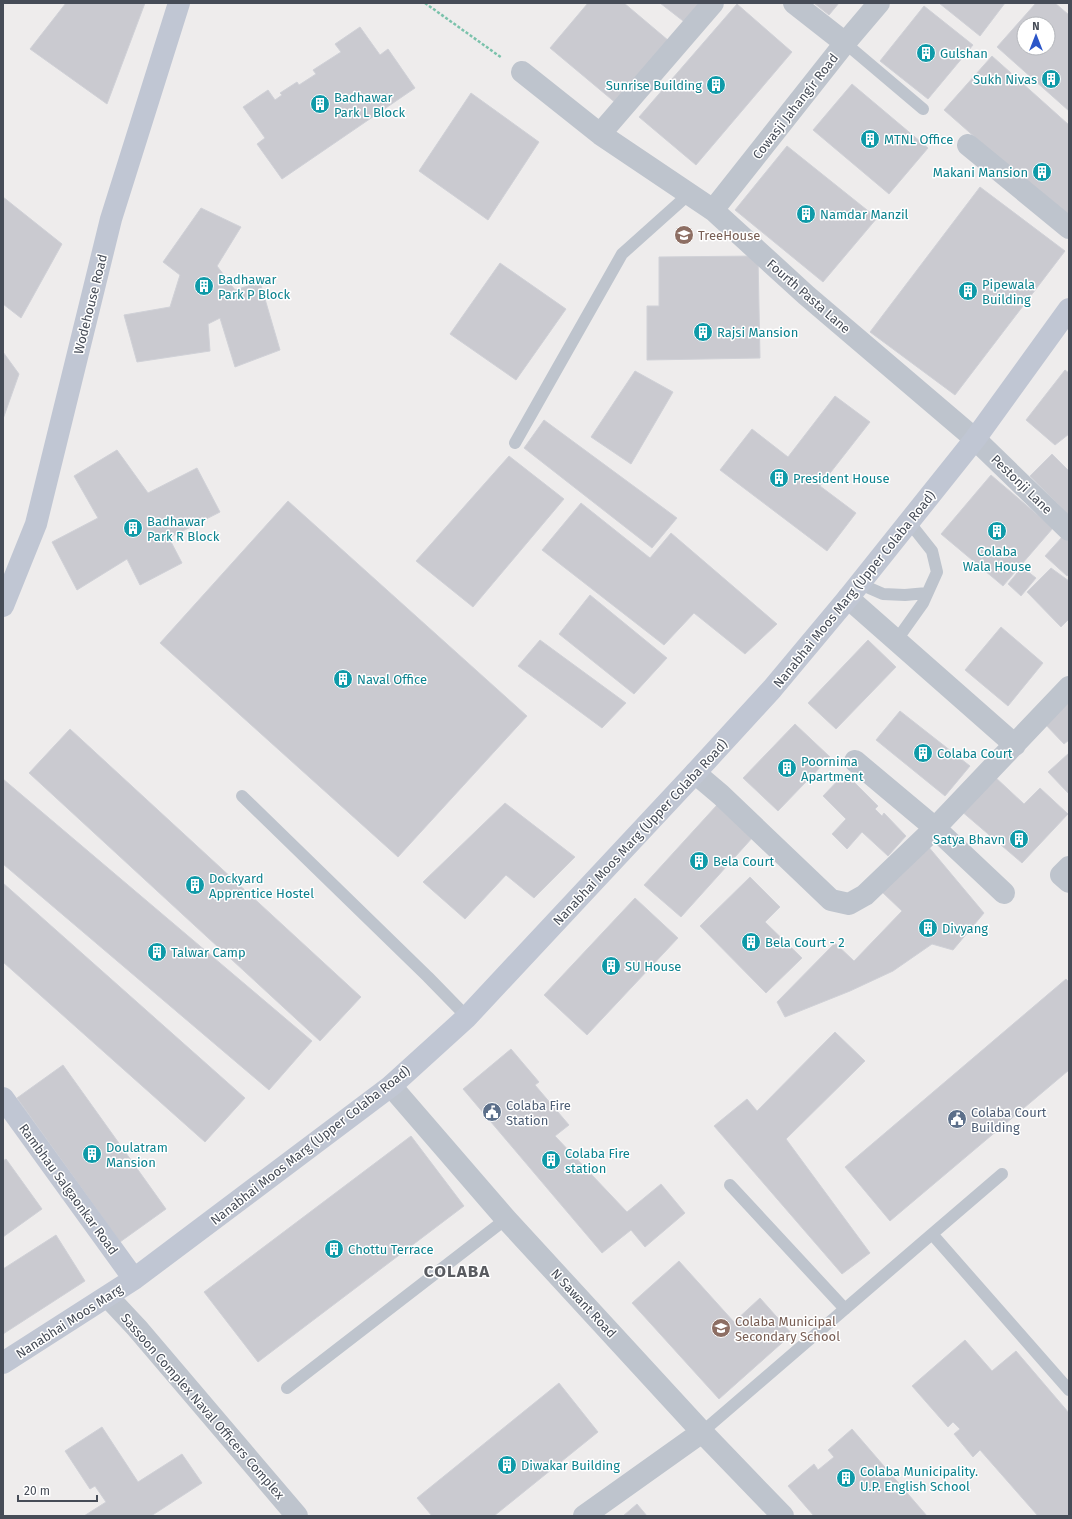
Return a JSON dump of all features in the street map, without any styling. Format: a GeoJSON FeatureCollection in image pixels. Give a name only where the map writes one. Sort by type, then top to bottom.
{"type":"FeatureCollection","features":[{"type":"Feature","properties":{"kind":"main road","name":"Wodehouse Road"},"geometry":{"type":"LineString","coordinates":[[3,606],[36,524],[111,219],[179,3]]}},
{"type":"Feature","properties":{"kind":"main road","name":"Nanabhai Moos Marg (Upper Colaba Road)"},"geometry":{"type":"LineString","coordinates":[[134,1279],[390,1086],[467,1017],[772,689],[854,591],[975,439],[1069,309]]}},
{"type":"Feature","properties":{"kind":"main road","name":"Rambhau Salgaonkar Road"},"geometry":{"type":"LineString","coordinates":[[3,1098],[134,1279]]}},
{"type":"Feature","properties":{"kind":"main road","name":"Nanabhai Moos Marg"},"geometry":{"type":"LineString","coordinates":[[3,1363],[134,1279]]}},
{"type":"Feature","properties":{"kind":"street"},"geometry":{"type":"LineString","coordinates":[[600,134],[713,3]]}},
{"type":"Feature","properties":{"kind":"street"},"geometry":{"type":"LineString","coordinates":[[794,3],[845,43]]}},
{"type":"Feature","properties":{"kind":"street","name":"Cowasji Jahangir Road"},"geometry":{"type":"LineString","coordinates":[[713,210],[845,43],[879,3]]}},
{"type":"Feature","properties":{"kind":"street","name":"Fourth Pasta Lane"},"geometry":{"type":"LineString","coordinates":[[522,72],[600,134],[713,210],[806,295],[975,439]]}},
{"type":"Feature","properties":{"kind":"street"},"geometry":{"type":"LineString","coordinates":[[968,145],[1069,228]]}},
{"type":"Feature","properties":{"kind":"street","name":"Pestonji Lane"},"geometry":{"type":"LineString","coordinates":[[975,439],[1069,530]]}},
{"type":"Feature","properties":{"kind":"street"},"geometry":{"type":"LineString","coordinates":[[854,591],[896,641],[1015,745]]}},
{"type":"Feature","properties":{"kind":"street"},"geometry":{"type":"LineString","coordinates":[[695,773],[721,795],[831,900],[849,904],[865,895],[935,828],[1069,687]]}},
{"type":"Feature","properties":{"kind":"street"},"geometry":{"type":"LineString","coordinates":[[855,761],[935,828],[1004,893]]}},
{"type":"Feature","properties":{"kind":"street"},"geometry":{"type":"LineString","coordinates":[[1069,867],[1061,875],[1069,882]]}},
{"type":"Feature","properties":{"kind":"street","name":"N Sawant Road"},"geometry":{"type":"LineString","coordinates":[[390,1086],[506,1219],[702,1432],[783,1516]]}},
{"type":"Feature","properties":{"kind":"street","name":"Sassoon Complex Naval Officers Complex"},"geometry":{"type":"LineString","coordinates":[[108,1297],[142,1334],[297,1516]]}},
{"type":"Feature","properties":{"kind":"street"},"geometry":{"type":"LineString","coordinates":[[584,1516],[702,1432]]}},
{"type":"Feature","properties":{"kind":"lane"},"geometry":{"type":"LineString","coordinates":[[845,43],[923,109]]}},
{"type":"Feature","properties":{"kind":"lane"},"geometry":{"type":"LineString","coordinates":[[515,443],[622,254],[689,194]]}},
{"type":"Feature","properties":{"kind":"lane"},"geometry":{"type":"LineString","coordinates":[[896,641],[923,603],[937,572],[932,552],[909,522]]}},
{"type":"Feature","properties":{"kind":"lane"},"geometry":{"type":"LineString","coordinates":[[854,591],[905,595],[927,593]]}},
{"type":"Feature","properties":{"kind":"lane"},"geometry":{"type":"LineString","coordinates":[[242,796],[428,977],[467,1017]]}},
{"type":"Feature","properties":{"kind":"lane"},"geometry":{"type":"LineString","coordinates":[[702,1432],[1002,1174]]}},
{"type":"Feature","properties":{"kind":"lane"},"geometry":{"type":"LineString","coordinates":[[730,1184],[845,1309]]}},
{"type":"Feature","properties":{"kind":"lane"},"geometry":{"type":"LineString","coordinates":[[287,1388],[506,1219]]}},
{"type":"Feature","properties":{"kind":"lane"},"geometry":{"type":"LineString","coordinates":[[932,1234],[1069,1390]]}},
{"type":"Feature","properties":{"kind":"path"},"geometry":{"type":"LineString","coordinates":[[425,3],[522,72]]}},
{"type":"Feature","properties":{"kind":"building"},"geometry":{"type":"Polygon","coordinates":[[[66,3],[145,3],[107,104],[30,49],[66,3]]]}},
{"type":"Feature","properties":{"kind":"building"},"geometry":{"type":"Polygon","coordinates":[[[588,3],[624,3],[669,41],[617,104],[550,48],[588,3]]]}},
{"type":"Feature","properties":{"kind":"building"},"geometry":{"type":"Polygon","coordinates":[[[660,3],[703,3],[687,24],[660,3]]]}},
{"type":"Feature","properties":{"kind":"building"},"geometry":{"type":"Polygon","coordinates":[[[814,3],[839,3],[829,15],[814,3]]]}},
{"type":"Feature","properties":{"kind":"building"},"geometry":{"type":"Polygon","coordinates":[[[939,3],[1005,3],[980,36],[939,3]]]}},
{"type":"Feature","properties":{"kind":"building","name":"Sukh Nivas"},"geometry":{"type":"Polygon","coordinates":[[[1036,3],[1055,3],[1069,15],[1069,111],[997,47],[1016,26],[1016,56],[1056,56],[1056,16],[1024,16],[1036,3]]]}},
{"type":"Feature","properties":{"kind":"building","name":"Sunrise Building"},"geometry":{"type":"Polygon","coordinates":[[[737,4],[792,52],[696,165],[639,117],[737,4]]]}},
{"type":"Feature","properties":{"kind":"building","name":"Gulshan"},"geometry":{"type":"Polygon","coordinates":[[[924,6],[973,45],[928,99],[880,61],[924,6]]]}},
{"type":"Feature","properties":{"kind":"building","name":"Badhawar Park L Block"},"geometry":{"type":"Polygon","coordinates":[[[360,27],[380,55],[388,49],[415,88],[282,179],[257,144],[265,138],[243,107],[268,90],[275,100],[282,95],[280,93],[297,82],[299,85],[316,74],[313,70],[341,52],[335,44],[360,27]]]}},
{"type":"Feature","properties":{"kind":"building","name":"Makani Mansion"},"geometry":{"type":"Polygon","coordinates":[[[992,56],[1069,125],[1069,220],[944,110],[992,56]]]}},
{"type":"Feature","properties":{"kind":"building","name":"MTNL Office"},"geometry":{"type":"Polygon","coordinates":[[[852,84],[928,148],[889,194],[813,130],[852,84]]]}},
{"type":"Feature","properties":{"kind":"building"},"geometry":{"type":"Polygon","coordinates":[[[471,93],[539,142],[488,220],[419,171],[471,93]]]}},
{"type":"Feature","properties":{"kind":"building","name":"Namdar Manzil"},"geometry":{"type":"Polygon","coordinates":[[[787,146],[877,218],[823,282],[735,210],[787,146]]]}},
{"type":"Feature","properties":{"kind":"building","name":"Pipewala Building"},"geometry":{"type":"Polygon","coordinates":[[[980,187],[1065,251],[955,395],[870,332],[980,187]]]}},
{"type":"Feature","properties":{"kind":"building"},"geometry":{"type":"Polygon","coordinates":[[[3,197],[62,244],[21,318],[3,304],[3,197]]]}},
{"type":"Feature","properties":{"kind":"building","name":"Badhawar Park P Block"},"geometry":{"type":"Polygon","coordinates":[[[201,208],[241,227],[217,266],[235,290],[260,282],[280,350],[235,367],[220,318],[208,324],[210,351],[137,362],[124,315],[170,307],[180,275],[163,262],[201,208]]]}},
{"type":"Feature","properties":{"kind":"building","name":"Rajsi Mansion"},"geometry":{"type":"Polygon","coordinates":[[[758,256],[760,358],[647,360],[647,306],[659,306],[659,257],[758,256]]]}},
{"type":"Feature","properties":{"kind":"building"},"geometry":{"type":"Polygon","coordinates":[[[500,263],[566,309],[516,380],[450,334],[500,263]]]}},
{"type":"Feature","properties":{"kind":"building"},"geometry":{"type":"Polygon","coordinates":[[[3,352],[19,374],[3,419],[3,352]]]}},
{"type":"Feature","properties":{"kind":"building"},"geometry":{"type":"Polygon","coordinates":[[[1065,370],[1069,373],[1069,434],[1055,445],[1026,420],[1065,370]]]}},
{"type":"Feature","properties":{"kind":"building"},"geometry":{"type":"Polygon","coordinates":[[[635,371],[673,392],[631,464],[591,437],[635,371]]]}},
{"type":"Feature","properties":{"kind":"building","name":"President House"},"geometry":{"type":"Polygon","coordinates":[[[835,396],[870,422],[820,486],[856,513],[827,551],[720,470],[752,429],[788,457],[835,396]]]}},
{"type":"Feature","properties":{"kind":"building"},"geometry":{"type":"Polygon","coordinates":[[[544,420],[677,518],[652,548],[524,448],[544,420]]]}},
{"type":"Feature","properties":{"kind":"building","name":"Badhawar Park R Block"},"geometry":{"type":"Polygon","coordinates":[[[117,450],[148,493],[197,468],[220,512],[169,538],[182,563],[140,585],[127,559],[77,590],[52,542],[98,518],[74,476],[117,450]]]}},
{"type":"Feature","properties":{"kind":"building"},"geometry":{"type":"Polygon","coordinates":[[[1052,454],[1069,471],[1069,516],[1030,476],[1052,454]]]}},
{"type":"Feature","properties":{"kind":"building"},"geometry":{"type":"Polygon","coordinates":[[[509,456],[564,499],[473,607],[416,561],[509,456]]]}},
{"type":"Feature","properties":{"kind":"building","name":"Colaba Wala House"},"geometry":{"type":"Polygon","coordinates":[[[991,475],[1053,528],[1003,586],[941,534],[991,475]]]}},
{"type":"Feature","properties":{"kind":"building","name":"Naval Office"},"geometry":{"type":"Polygon","coordinates":[[[288,501],[527,716],[398,857],[160,643],[288,501]]]}},
{"type":"Feature","properties":{"kind":"building"},"geometry":{"type":"Polygon","coordinates":[[[581,503],[650,558],[671,533],[777,624],[745,654],[694,613],[664,645],[542,550],[581,503]]]}},
{"type":"Feature","properties":{"kind":"building"},"geometry":{"type":"Polygon","coordinates":[[[1063,536],[1069,541],[1069,574],[1067,576],[1045,556],[1063,536]]]}},
{"type":"Feature","properties":{"kind":"building"},"geometry":{"type":"Polygon","coordinates":[[[1022,567],[1036,578],[1021,596],[1008,584],[1022,567]]]}},
{"type":"Feature","properties":{"kind":"building"},"geometry":{"type":"Polygon","coordinates":[[[1051,568],[1069,581],[1069,619],[1061,627],[1027,592],[1051,568]]]}},
{"type":"Feature","properties":{"kind":"building"},"geometry":{"type":"Polygon","coordinates":[[[590,595],[667,658],[634,694],[559,634],[590,595]]]}},
{"type":"Feature","properties":{"kind":"building"},"geometry":{"type":"Polygon","coordinates":[[[1001,627],[1043,663],[1008,706],[965,670],[1001,627]]]}},
{"type":"Feature","properties":{"kind":"building"},"geometry":{"type":"Polygon","coordinates":[[[540,640],[626,703],[602,728],[518,666],[540,640]]]}},
{"type":"Feature","properties":{"kind":"building"},"geometry":{"type":"Polygon","coordinates":[[[868,640],[896,667],[836,729],[808,703],[868,640]]]}},
{"type":"Feature","properties":{"kind":"building"},"geometry":{"type":"Polygon","coordinates":[[[1069,702],[1069,740],[1064,744],[1045,724],[1069,702]]]}},
{"type":"Feature","properties":{"kind":"building","name":"Colaba Court"},"geometry":{"type":"Polygon","coordinates":[[[900,711],[970,766],[945,796],[876,740],[900,711]]]}},
{"type":"Feature","properties":{"kind":"building","name":"Poornima Apartment"},"geometry":{"type":"Polygon","coordinates":[[[795,724],[830,757],[778,811],[743,778],[795,724]]]}},
{"type":"Feature","properties":{"kind":"building","name":"Dockyard Apprentice Hostel"},"geometry":{"type":"Polygon","coordinates":[[[70,729],[361,997],[320,1041],[29,773],[70,729]]]}},
{"type":"Feature","properties":{"kind":"building"},"geometry":{"type":"Polygon","coordinates":[[[1069,753],[1069,794],[1048,772],[1069,753]]]}},
{"type":"Feature","properties":{"kind":"building"},"geometry":{"type":"Polygon","coordinates":[[[845,773],[878,806],[875,809],[882,816],[884,813],[906,836],[888,856],[862,832],[847,849],[832,834],[846,819],[823,796],[845,773]]]}},
{"type":"Feature","properties":{"kind":"building","name":"Satya Bhavn"},"geometry":{"type":"Polygon","coordinates":[[[994,776],[1024,804],[1040,788],[1068,814],[1022,863],[960,810],[994,776]]]}},
{"type":"Feature","properties":{"kind":"building","name":"Talwar Camp"},"geometry":{"type":"Polygon","coordinates":[[[3,779],[312,1041],[269,1090],[3,864],[3,779]]]}},
{"type":"Feature","properties":{"kind":"building"},"geometry":{"type":"Polygon","coordinates":[[[505,803],[575,857],[534,898],[506,875],[465,919],[423,882],[505,803]]]}},
{"type":"Feature","properties":{"kind":"building","name":"Bela Court"},"geometry":{"type":"Polygon","coordinates":[[[717,805],[753,837],[681,917],[644,885],[717,805]]]}},
{"type":"Feature","properties":{"kind":"building","name":"Divyang"},"geometry":{"type":"Polygon","coordinates":[[[927,845],[984,913],[953,950],[932,944],[893,971],[850,991],[785,1017],[777,1002],[835,943],[854,961],[902,911],[881,891],[927,845]]]}},
{"type":"Feature","properties":{"kind":"building","name":"Bela Court - 2"},"geometry":{"type":"Polygon","coordinates":[[[750,877],[780,907],[765,922],[802,958],[766,993],[700,926],[750,877]]]}},
{"type":"Feature","properties":{"kind":"building"},"geometry":{"type":"Polygon","coordinates":[[[3,883],[245,1098],[205,1142],[3,962],[3,883]]]}},
{"type":"Feature","properties":{"kind":"building","name":"SU House"},"geometry":{"type":"Polygon","coordinates":[[[635,898],[678,938],[587,1035],[544,995],[635,898]]]}},
{"type":"Feature","properties":{"kind":"building","name":"Colaba Court Building"},"geometry":{"type":"Polygon","coordinates":[[[1066,979],[1069,982],[1069,1070],[890,1221],[845,1167],[1066,979]]]}},
{"type":"Feature","properties":{"kind":"building"},"geometry":{"type":"Polygon","coordinates":[[[835,1032],[865,1061],[786,1139],[870,1253],[842,1274],[714,1126],[747,1099],[757,1111],[835,1032]]]}},
{"type":"Feature","properties":{"kind":"building","name":"Colaba Fire station"},"geometry":{"type":"Polygon","coordinates":[[[511,1049],[539,1082],[535,1085],[569,1125],[555,1136],[627,1212],[661,1184],[685,1213],[645,1247],[631,1230],[602,1253],[463,1089],[511,1049]]]}},
{"type":"Feature","properties":{"kind":"building","name":"Doulatram Mansion"},"geometry":{"type":"Polygon","coordinates":[[[63,1065],[166,1209],[120,1242],[17,1098],[63,1065]]]}},
{"type":"Feature","properties":{"kind":"building","name":"Chottu Terrace"},"geometry":{"type":"Polygon","coordinates":[[[411,1136],[464,1206],[258,1362],[204,1292],[411,1136]]]}},
{"type":"Feature","properties":{"kind":"building"},"geometry":{"type":"Polygon","coordinates":[[[6,1159],[42,1209],[3,1237],[3,1161],[6,1159]]]}},
{"type":"Feature","properties":{"kind":"building"},"geometry":{"type":"Polygon","coordinates":[[[56,1235],[85,1281],[3,1334],[3,1269],[56,1235]]]}},
{"type":"Feature","properties":{"kind":"building","name":"Colaba Municipal Secondary School"},"geometry":{"type":"Polygon","coordinates":[[[679,1261],[734,1322],[760,1298],[792,1334],[719,1399],[632,1303],[679,1261]]]}},
{"type":"Feature","properties":{"kind":"building"},"geometry":{"type":"Polygon","coordinates":[[[965,1340],[992,1371],[1016,1351],[1069,1413],[1069,1516],[1038,1516],[980,1450],[973,1457],[954,1434],[960,1429],[953,1422],[948,1427],[912,1386],[965,1340]]]}},
{"type":"Feature","properties":{"kind":"building","name":"Diwakar Building"},"geometry":{"type":"Polygon","coordinates":[[[559,1383],[598,1432],[494,1516],[432,1516],[417,1498],[559,1383]]]}},
{"type":"Feature","properties":{"kind":"building"},"geometry":{"type":"Polygon","coordinates":[[[102,1427],[138,1482],[182,1454],[202,1483],[151,1516],[84,1516],[106,1502],[95,1486],[90,1489],[65,1451],[102,1427]]]}},
{"type":"Feature","properties":{"kind":"building","name":"Colaba Municipality. U.P. English School"},"geometry":{"type":"Polygon","coordinates":[[[852,1429],[927,1516],[814,1516],[788,1486],[814,1464],[818,1470],[834,1457],[828,1450],[852,1429]]]}},
{"type":"Feature","properties":{"kind":"building"},"geometry":{"type":"Polygon","coordinates":[[[637,1504],[647,1516],[623,1516],[637,1504]]]}},
{"type":"Feature","properties":{"kind":"place","name":"Gulshan"},"geometry":{"type":"Point","coordinates":[926,53]}},
{"type":"Feature","properties":{"kind":"place","name":"Sukh Nivas"},"geometry":{"type":"Point","coordinates":[1051,79]}},
{"type":"Feature","properties":{"kind":"place","name":"Sunrise Building"},"geometry":{"type":"Point","coordinates":[716,85]}},
{"type":"Feature","properties":{"kind":"place","name":"Badhawar Park L Block"},"geometry":{"type":"Point","coordinates":[320,104]}},
{"type":"Feature","properties":{"kind":"place","name":"MTNL Office"},"geometry":{"type":"Point","coordinates":[870,139]}},
{"type":"Feature","properties":{"kind":"place","name":"Makani Mansion"},"geometry":{"type":"Point","coordinates":[1042,172]}},
{"type":"Feature","properties":{"kind":"place","name":"Namdar Manzil"},"geometry":{"type":"Point","coordinates":[806,214]}},
{"type":"Feature","properties":{"kind":"place","name":"TreeHouse"},"geometry":{"type":"Point","coordinates":[684,235]}},
{"type":"Feature","properties":{"kind":"place","name":"Badhawar Park P Block"},"geometry":{"type":"Point","coordinates":[204,286]}},
{"type":"Feature","properties":{"kind":"place","name":"Pipewala Building"},"geometry":{"type":"Point","coordinates":[968,291]}},
{"type":"Feature","properties":{"kind":"place","name":"Rajsi Mansion"},"geometry":{"type":"Point","coordinates":[703,332]}},
{"type":"Feature","properties":{"kind":"place","name":"President House"},"geometry":{"type":"Point","coordinates":[779,478]}},
{"type":"Feature","properties":{"kind":"place","name":"Badhawar Park R Block"},"geometry":{"type":"Point","coordinates":[133,528]}},
{"type":"Feature","properties":{"kind":"place","name":"Colaba Wala House"},"geometry":{"type":"Point","coordinates":[997,531]}},
{"type":"Feature","properties":{"kind":"place","name":"Naval Office"},"geometry":{"type":"Point","coordinates":[343,679]}},
{"type":"Feature","properties":{"kind":"place","name":"Colaba Court"},"geometry":{"type":"Point","coordinates":[923,753]}},
{"type":"Feature","properties":{"kind":"place","name":"Poornima Apartment"},"geometry":{"type":"Point","coordinates":[787,768]}},
{"type":"Feature","properties":{"kind":"place","name":"Satya Bhavn"},"geometry":{"type":"Point","coordinates":[1019,839]}},
{"type":"Feature","properties":{"kind":"place","name":"Bela Court"},"geometry":{"type":"Point","coordinates":[699,861]}},
{"type":"Feature","properties":{"kind":"place","name":"Dockyard Apprentice Hostel"},"geometry":{"type":"Point","coordinates":[195,885]}},
{"type":"Feature","properties":{"kind":"place","name":"Divyang"},"geometry":{"type":"Point","coordinates":[928,928]}},
{"type":"Feature","properties":{"kind":"place","name":"Bela Court - 2"},"geometry":{"type":"Point","coordinates":[751,942]}},
{"type":"Feature","properties":{"kind":"place","name":"Talwar Camp"},"geometry":{"type":"Point","coordinates":[157,952]}},
{"type":"Feature","properties":{"kind":"place","name":"SU House"},"geometry":{"type":"Point","coordinates":[611,966]}},
{"type":"Feature","properties":{"kind":"place","name":"Colaba Fire Station"},"geometry":{"type":"Point","coordinates":[492,1112]}},
{"type":"Feature","properties":{"kind":"place","name":"Colaba Court Building"},"geometry":{"type":"Point","coordinates":[957,1119]}},
{"type":"Feature","properties":{"kind":"place","name":"Doulatram Mansion"},"geometry":{"type":"Point","coordinates":[92,1154]}},
{"type":"Feature","properties":{"kind":"place","name":"Colaba Fire station"},"geometry":{"type":"Point","coordinates":[551,1160]}},
{"type":"Feature","properties":{"kind":"place","name":"Chottu Terrace"},"geometry":{"type":"Point","coordinates":[334,1249]}},
{"type":"Feature","properties":{"kind":"place","name":"Colaba Municipal Secondary School"},"geometry":{"type":"Point","coordinates":[721,1328]}},
{"type":"Feature","properties":{"kind":"place","name":"Diwakar Building"},"geometry":{"type":"Point","coordinates":[507,1465]}},
{"type":"Feature","properties":{"kind":"place","name":"Colaba Municipality. U.P. English School"},"geometry":{"type":"Point","coordinates":[846,1478]}},
{"type":"Feature","properties":{"kind":"district","name":"COLABA"},"geometry":{"type":"Point","coordinates":[457,1271]}}]}
